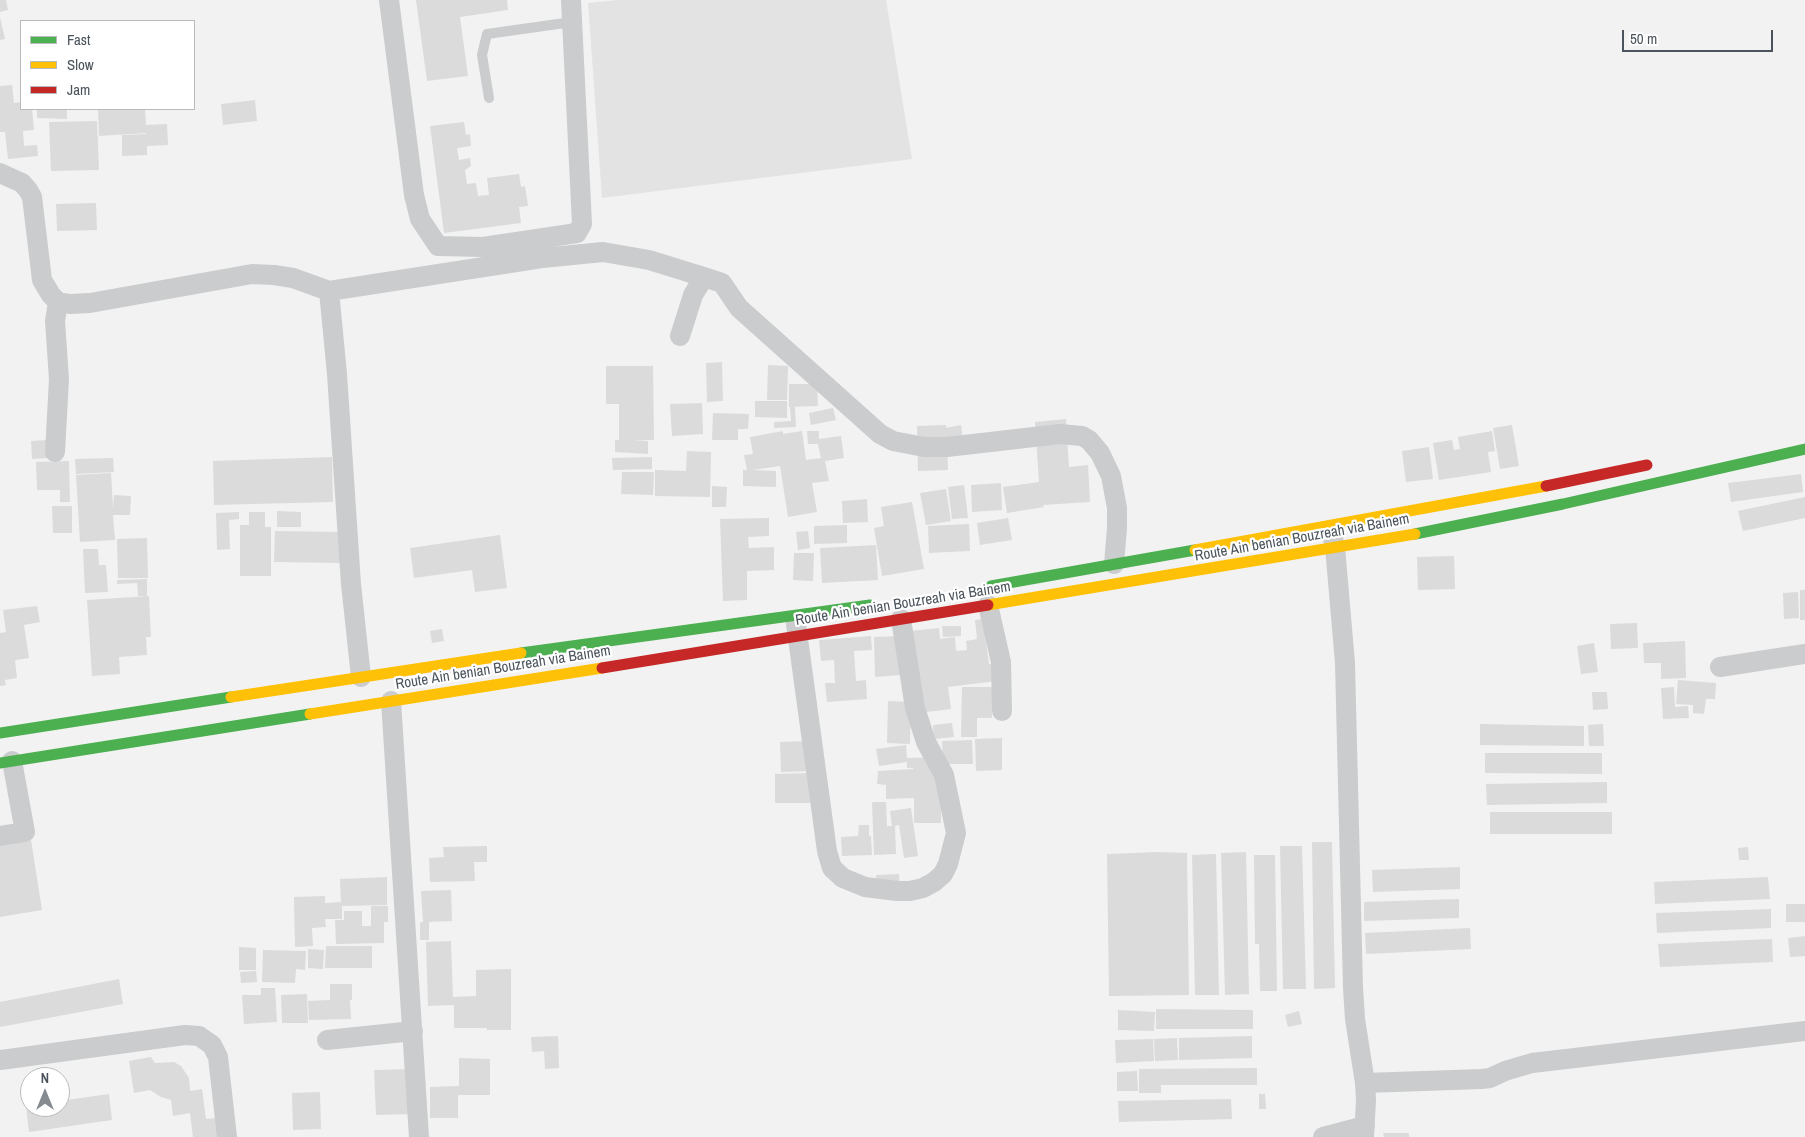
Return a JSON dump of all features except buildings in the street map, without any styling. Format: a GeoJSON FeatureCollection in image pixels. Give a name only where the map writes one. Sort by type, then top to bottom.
{"type":"FeatureCollection","features":[{"type":"Feature","properties":{"kind":"main road","name":"Route Ain benian Bouzreah via Bainem"},"geometry":{"type":"LineString","coordinates":[[0,733],[426,666],[797,626],[901,619],[1431,531],[1563,504],[1805,449]]}},
{"type":"Feature","properties":{"kind":"main road","name":"Route Ain benian Bouzreah via Bainem"},"geometry":{"type":"LineString","coordinates":[[978,588],[1506,494],[1654,464]]}},
{"type":"Feature","properties":{"kind":"main road","name":"Route Ain benian Bouzreah via Bainem"},"geometry":{"type":"LineString","coordinates":[[6,762],[391,701],[797,626],[882,604]]}},
{"type":"Feature","properties":{"kind":"street"},"geometry":{"type":"LineString","coordinates":[[389,0],[414,195],[420,219],[438,246],[483,247],[577,233],[603,252]]}},
{"type":"Feature","properties":{"kind":"street"},"geometry":{"type":"LineString","coordinates":[[570,0],[582,224],[577,233]]}},
{"type":"Feature","properties":{"kind":"street"},"geometry":{"type":"LineString","coordinates":[[0,173],[22,183],[32,197],[42,280],[51,295],[58,302],[70,304],[252,274],[293,278],[329,291],[542,258],[603,252],[650,260],[704,277],[722,284],[738,308],[880,434],[893,441],[924,447],[947,447],[1060,434],[1075,435],[1089,440],[1100,453],[1112,476],[1117,528],[1114,564]]}},
{"type":"Feature","properties":{"kind":"street"},"geometry":{"type":"LineString","coordinates":[[680,336],[693,295],[704,277]]}},
{"type":"Feature","properties":{"kind":"street"},"geometry":{"type":"LineString","coordinates":[[329,291],[337,374],[351,584],[361,677]]}},
{"type":"Feature","properties":{"kind":"street"},"geometry":{"type":"LineString","coordinates":[[55,452],[59,380],[55,321],[58,302]]}},
{"type":"Feature","properties":{"kind":"street"},"geometry":{"type":"LineString","coordinates":[[1323,1137],[1364,1132],[1366,1100],[1353,988],[1345,663],[1335,547],[1330,526]]}},
{"type":"Feature","properties":{"kind":"street"},"geometry":{"type":"LineString","coordinates":[[988,605],[1001,662],[1002,711]]}},
{"type":"Feature","properties":{"kind":"street"},"geometry":{"type":"LineString","coordinates":[[797,626],[826,851],[832,868],[843,878],[865,887],[910,891],[923,888],[943,874],[948,864],[956,833],[944,775],[926,742],[915,708],[901,619]]}},
{"type":"Feature","properties":{"kind":"street"},"geometry":{"type":"LineString","coordinates":[[1720,667],[1805,654]]}},
{"type":"Feature","properties":{"kind":"street"},"geometry":{"type":"LineString","coordinates":[[391,701],[419,1137]]}},
{"type":"Feature","properties":{"kind":"street"},"geometry":{"type":"LineString","coordinates":[[0,836],[25,832],[6,762]]}},
{"type":"Feature","properties":{"kind":"street"},"geometry":{"type":"LineString","coordinates":[[327,1040],[413,1031]]}},
{"type":"Feature","properties":{"kind":"street"},"geometry":{"type":"LineString","coordinates":[[1365,1083],[1482,1079],[1532,1063],[1805,1031]]}},
{"type":"Feature","properties":{"kind":"street"},"geometry":{"type":"LineString","coordinates":[[0,1060],[185,1035],[198,1036],[212,1045],[218,1057],[227,1137]]}},
{"type":"Feature","properties":{"kind":"lane"},"geometry":{"type":"LineString","coordinates":[[489,98],[482,55],[487,34],[572,22]]}},
{"type":"Feature","properties":{"kind":"shaded area"},"geometry":{"type":"Polygon","coordinates":[[[617,0],[886,0],[912,159],[602,198],[588,3],[617,0]]]}},
{"type":"Feature","properties":{"kind":"traffic: fast"},"geometry":{"type":"LineString","coordinates":[[1415,534],[1563,504],[1805,449]]}},
{"type":"Feature","properties":{"kind":"traffic: fast"},"geometry":{"type":"LineString","coordinates":[[991,586],[1195,550]]}},
{"type":"Feature","properties":{"kind":"traffic: fast"},"geometry":{"type":"LineString","coordinates":[[521,653],[870,605]]}},
{"type":"Feature","properties":{"kind":"traffic: fast"},"geometry":{"type":"LineString","coordinates":[[0,733],[231,697]]}},
{"type":"Feature","properties":{"kind":"traffic: fast"},"geometry":{"type":"LineString","coordinates":[[0,763],[310,714]]}},
{"type":"Feature","properties":{"kind":"traffic: slow"},"geometry":{"type":"LineString","coordinates":[[1195,550],[1546,486]]}},
{"type":"Feature","properties":{"kind":"traffic: slow"},"geometry":{"type":"LineString","coordinates":[[988,605],[1415,534]]}},
{"type":"Feature","properties":{"kind":"traffic: slow"},"geometry":{"type":"LineString","coordinates":[[231,697],[521,653]]}},
{"type":"Feature","properties":{"kind":"traffic: slow"},"geometry":{"type":"LineString","coordinates":[[310,714],[602,668]]}},
{"type":"Feature","properties":{"kind":"traffic: jam"},"geometry":{"type":"LineString","coordinates":[[1546,486],[1647,465]]}},
{"type":"Feature","properties":{"kind":"traffic: jam"},"geometry":{"type":"LineString","coordinates":[[602,668],[988,605]]}}]}
